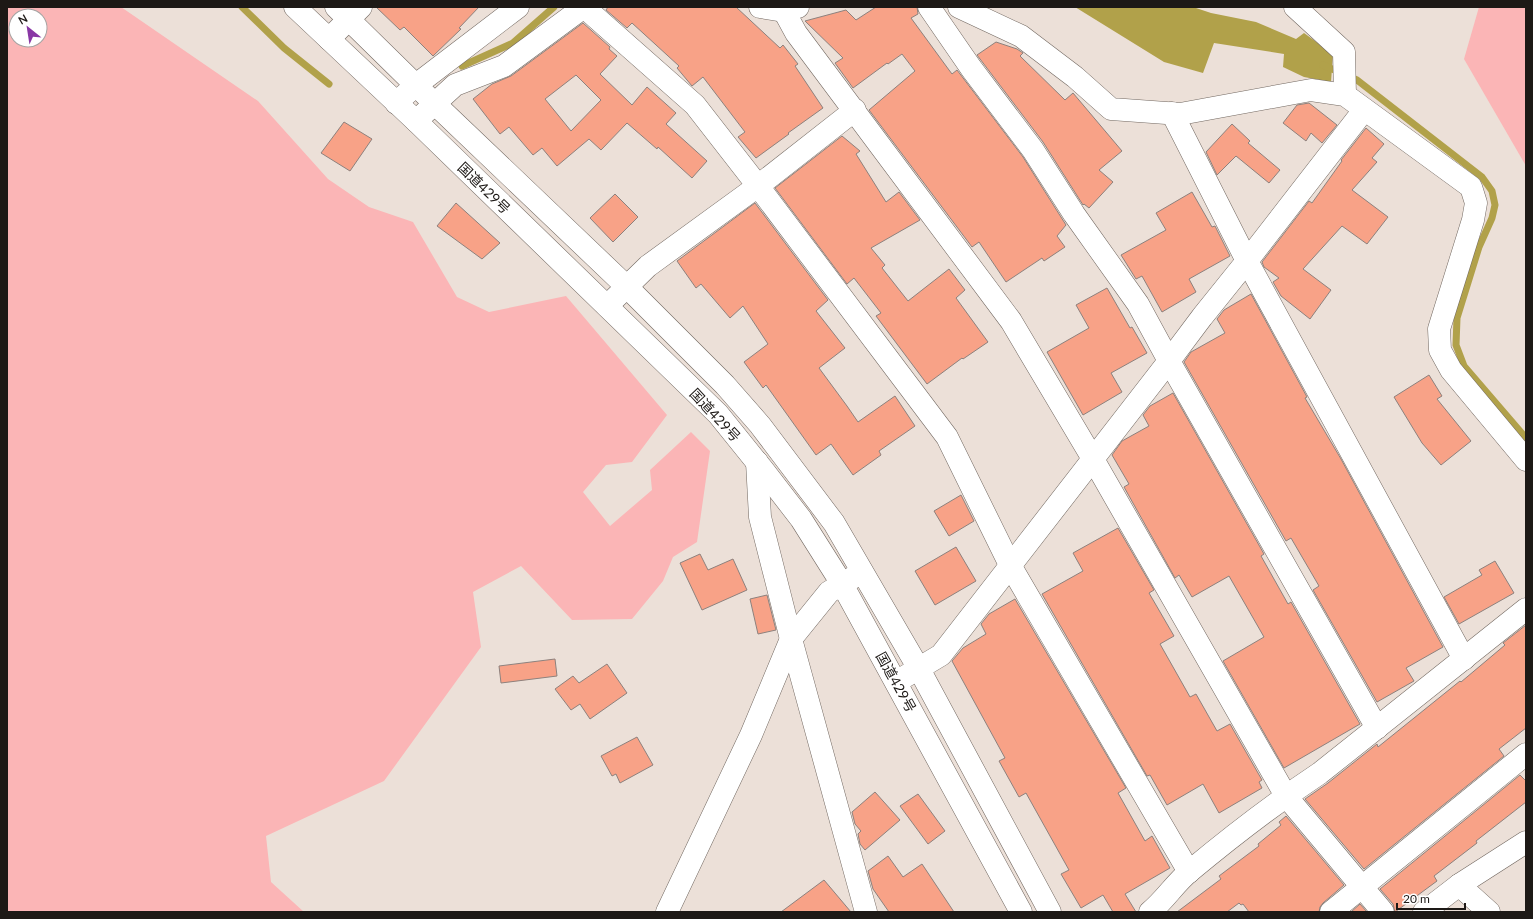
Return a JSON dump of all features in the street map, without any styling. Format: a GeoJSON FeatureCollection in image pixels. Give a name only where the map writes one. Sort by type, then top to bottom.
{"type":"FeatureCollection","features":[{"type":"Feature","properties":{"kind":"main road","name":"国道429号"},"geometry":{"type":"LineString","coordinates":[[295,7],[416,121],[718,414],[757,462],[801,519],[842,584],[1021,912]]}},
{"type":"Feature","properties":{"kind":"main road"},"geometry":{"type":"LineString","coordinates":[[396,103],[416,85],[518,7]]}},
{"type":"Feature","properties":{"kind":"main road"},"geometry":{"type":"LineString","coordinates":[[416,121],[455,84],[504,66],[584,7],[695,105],[758,186],[947,438],[1010,565],[1188,872]]}},
{"type":"Feature","properties":{"kind":"main road"},"geometry":{"type":"LineString","coordinates":[[760,7],[792,9],[796,32],[856,110],[1011,321],[1093,459],[1286,796],[1382,912]]}},
{"type":"Feature","properties":{"kind":"main road"},"geometry":{"type":"LineString","coordinates":[[929,7],[971,68],[1032,150],[1074,214],[1138,304],[1376,728]]}},
{"type":"Feature","properties":{"kind":"main road"},"geometry":{"type":"LineString","coordinates":[[959,7],[1021,36],[1075,77],[1111,109],[1180,114],[1311,90],[1345,92],[1364,110],[1471,187],[1476,202],[1473,220],[1439,329],[1440,350],[1451,370],[1526,460]]}},
{"type":"Feature","properties":{"kind":"main road"},"geometry":{"type":"LineString","coordinates":[[1295,7],[1344,52],[1345,92]]}},
{"type":"Feature","properties":{"kind":"main road","name":"国道429号"},"geometry":{"type":"LineString","coordinates":[[349,11],[416,85],[627,287],[725,385],[760,425],[834,523],[919,669],[1050,912]]}},
{"type":"Feature","properties":{"kind":"main road"},"geometry":{"type":"LineString","coordinates":[[329,39],[349,11]]}},
{"type":"Feature","properties":{"kind":"main road"},"geometry":{"type":"LineString","coordinates":[[607,306],[648,266],[758,186],[856,110]]}},
{"type":"Feature","properties":{"kind":"main road"},"geometry":{"type":"LineString","coordinates":[[896,682],[941,655],[1364,110]]}},
{"type":"Feature","properties":{"kind":"main road"},"geometry":{"type":"LineString","coordinates":[[1172,113],[1247,261],[1464,658]]}},
{"type":"Feature","properties":{"kind":"main road"},"geometry":{"type":"LineString","coordinates":[[757,462],[760,517],[791,639],[866,912]]}},
{"type":"Feature","properties":{"kind":"main road"},"geometry":{"type":"LineString","coordinates":[[667,912],[751,735],[791,639],[829,592],[862,572]]}},
{"type":"Feature","properties":{"kind":"main road"},"geometry":{"type":"LineString","coordinates":[[1150,912],[1188,872],[1286,796],[1320,773],[1526,609]]}},
{"type":"Feature","properties":{"kind":"main road"},"geometry":{"type":"LineString","coordinates":[[1331,912],[1526,754]]}},
{"type":"Feature","properties":{"kind":"main road"},"geometry":{"type":"LineString","coordinates":[[1424,912],[1459,885],[1526,842]]}},
{"type":"Feature","properties":{"kind":"main road"},"geometry":{"type":"LineString","coordinates":[[1459,885],[1489,912]]}},
{"type":"Feature","properties":{"kind":"shaded area"},"geometry":{"type":"Polygon","coordinates":[[[7,7],[121,7],[258,101],[328,179],[369,207],[413,222],[457,297],[489,312],[566,296],[667,415],[632,462],[606,465],[583,492],[610,526],[652,490],[650,470],[691,432],[710,451],[697,542],[673,557],[663,581],[632,619],[572,620],[521,566],[473,592],[481,647],[384,781],[266,836],[271,882],[304,912],[7,912],[7,7]]]}},
{"type":"Feature","properties":{"kind":"shaded area"},"geometry":{"type":"Polygon","coordinates":[[[1075,7],[1193,7],[1211,13],[1256,22],[1296,39],[1304,33],[1333,54],[1331,82],[1304,77],[1283,67],[1284,54],[1214,43],[1203,73],[1164,62],[1075,7]]]}},
{"type":"Feature","properties":{"kind":"shaded area"},"geometry":{"type":"Polygon","coordinates":[[[1479,7],[1526,7],[1526,166],[1464,59],[1479,7]]]}},
{"type":"Feature","properties":{"kind":"building"},"geometry":{"type":"Polygon","coordinates":[[[376,7],[479,7],[459,28],[461,29],[433,56],[404,27],[400,30],[376,7]]]}},
{"type":"Feature","properties":{"kind":"building"},"geometry":{"type":"Polygon","coordinates":[[[608,7],[736,7],[780,48],[783,45],[798,64],[795,66],[823,108],[756,158],[738,137],[745,132],[703,77],[692,86],[677,68],[679,66],[632,23],[627,28],[606,10],[608,7]]]}},
{"type":"Feature","properties":{"kind":"building"},"geometry":{"type":"Polygon","coordinates":[[[876,7],[917,7],[918,14],[911,18],[952,74],[957,70],[1023,157],[1066,225],[1057,236],[1065,247],[1044,261],[1042,258],[1006,282],[979,242],[972,247],[869,110],[915,71],[902,54],[853,88],[835,63],[843,58],[805,21],[846,10],[856,20],[876,7]]]}},
{"type":"Feature","properties":{"kind":"building"},"geometry":{"type":"Polygon","coordinates":[[[583,23],[610,47],[609,49],[617,56],[600,74],[632,105],[647,87],[676,113],[666,124],[707,161],[692,178],[658,147],[657,149],[627,123],[601,150],[589,139],[557,166],[542,148],[533,155],[509,127],[500,134],[473,99],[492,84],[511,76],[583,23]],[[576,75],[545,99],[571,131],[601,100],[576,75]]]}},
{"type":"Feature","properties":{"kind":"building"},"geometry":{"type":"Polygon","coordinates":[[[996,42],[1017,49],[1023,53],[1020,56],[1065,100],[1073,93],[1122,151],[1099,170],[1113,182],[1089,208],[1084,204],[1083,205],[1043,142],[977,55],[996,42]]]}},
{"type":"Feature","properties":{"kind":"building"},"geometry":{"type":"Polygon","coordinates":[[[1309,103],[1337,125],[1322,143],[1311,133],[1306,141],[1283,123],[1297,105],[1309,103]]]}},
{"type":"Feature","properties":{"kind":"building"},"geometry":{"type":"Polygon","coordinates":[[[344,122],[372,139],[350,171],[321,153],[344,122]]]}},
{"type":"Feature","properties":{"kind":"building"},"geometry":{"type":"Polygon","coordinates":[[[1232,124],[1250,141],[1248,143],[1280,170],[1269,183],[1236,156],[1217,175],[1206,152],[1232,124]]]}},
{"type":"Feature","properties":{"kind":"building"},"geometry":{"type":"Polygon","coordinates":[[[1366,128],[1384,144],[1372,158],[1377,162],[1352,190],[1388,217],[1367,244],[1342,226],[1303,269],[1331,290],[1310,319],[1281,296],[1273,282],[1279,278],[1264,267],[1262,262],[1309,201],[1312,203],[1342,161],[1341,160],[1366,128]]]}},
{"type":"Feature","properties":{"kind":"building"},"geometry":{"type":"Polygon","coordinates":[[[842,136],[860,151],[856,154],[886,202],[899,192],[920,220],[871,248],[885,265],[882,268],[908,301],[949,269],[965,290],[956,298],[988,342],[963,359],[962,358],[927,384],[876,316],[881,313],[854,278],[847,284],[775,188],[842,136]]]}},
{"type":"Feature","properties":{"kind":"building"},"geometry":{"type":"Polygon","coordinates":[[[1192,192],[1212,227],[1215,226],[1230,256],[1189,279],[1196,292],[1162,312],[1142,276],[1136,279],[1121,255],[1166,230],[1156,213],[1192,192]]]}},
{"type":"Feature","properties":{"kind":"building"},"geometry":{"type":"Polygon","coordinates":[[[615,194],[638,217],[613,242],[590,218],[615,194]]]}},
{"type":"Feature","properties":{"kind":"building"},"geometry":{"type":"Polygon","coordinates":[[[456,203],[500,243],[482,259],[437,226],[456,203]]]}},
{"type":"Feature","properties":{"kind":"building"},"geometry":{"type":"Polygon","coordinates":[[[755,203],[828,300],[816,311],[845,348],[819,368],[858,422],[895,396],[915,426],[879,451],[881,455],[853,475],[831,444],[816,455],[766,385],[763,388],[744,362],[768,344],[743,306],[730,318],[701,284],[696,288],[677,261],[755,203]]]}},
{"type":"Feature","properties":{"kind":"building"},"geometry":{"type":"Polygon","coordinates":[[[1107,288],[1130,328],[1132,327],[1147,353],[1111,373],[1122,392],[1083,415],[1047,352],[1089,328],[1076,305],[1107,288]]]}},
{"type":"Feature","properties":{"kind":"building"},"geometry":{"type":"Polygon","coordinates":[[[1251,294],[1307,397],[1305,398],[1341,459],[1443,647],[1406,668],[1414,681],[1377,702],[1313,590],[1319,586],[1291,538],[1286,541],[1184,362],[1191,352],[1225,333],[1217,319],[1224,310],[1251,294]]]}},
{"type":"Feature","properties":{"kind":"building"},"geometry":{"type":"Polygon","coordinates":[[[1429,375],[1442,396],[1437,399],[1471,441],[1441,465],[1422,443],[1394,397],[1429,375]]]}},
{"type":"Feature","properties":{"kind":"building"},"geometry":{"type":"Polygon","coordinates":[[[1173,393],[1264,554],[1261,556],[1288,604],[1291,602],[1360,724],[1284,768],[1223,661],[1264,637],[1229,576],[1192,597],[1179,575],[1175,578],[1124,487],[1129,484],[1112,455],[1122,441],[1149,426],[1143,415],[1150,406],[1173,393]]]}},
{"type":"Feature","properties":{"kind":"building"},"geometry":{"type":"Polygon","coordinates":[[[961,495],[974,521],[949,536],[934,511],[961,495]]]}},
{"type":"Feature","properties":{"kind":"building"},"geometry":{"type":"Polygon","coordinates":[[[1118,528],[1154,590],[1149,593],[1174,636],[1160,644],[1190,697],[1196,694],[1217,731],[1230,724],[1262,780],[1259,782],[1262,788],[1219,813],[1203,784],[1167,805],[1150,775],[1147,776],[1042,594],[1083,571],[1073,553],[1118,528]]]}},
{"type":"Feature","properties":{"kind":"building"},"geometry":{"type":"Polygon","coordinates":[[[956,547],[976,581],[935,605],[915,571],[956,547]]]}},
{"type":"Feature","properties":{"kind":"building"},"geometry":{"type":"Polygon","coordinates":[[[700,554],[708,570],[733,559],[747,590],[702,610],[680,563],[700,554]]]}},
{"type":"Feature","properties":{"kind":"building"},"geometry":{"type":"Polygon","coordinates":[[[1495,561],[1514,593],[1459,624],[1444,597],[1482,575],[1479,570],[1495,561]]]}},
{"type":"Feature","properties":{"kind":"building"},"geometry":{"type":"Polygon","coordinates":[[[767,595],[776,630],[758,634],[750,599],[767,595]]]}},
{"type":"Feature","properties":{"kind":"building"},"geometry":{"type":"Polygon","coordinates":[[[1015,599],[1126,788],[1118,793],[1145,841],[1152,836],[1170,868],[1125,894],[1136,912],[1113,912],[1103,895],[1081,908],[1061,874],[1069,870],[1026,793],[1019,797],[999,761],[1005,758],[952,661],[963,648],[986,634],[981,624],[989,614],[1015,599]]]}},
{"type":"Feature","properties":{"kind":"building"},"geometry":{"type":"Polygon","coordinates":[[[1526,625],[1526,728],[1499,749],[1504,756],[1364,869],[1305,799],[1328,783],[1377,744],[1378,747],[1460,681],[1461,682],[1505,645],[1503,643],[1526,625]]]}},
{"type":"Feature","properties":{"kind":"building"},"geometry":{"type":"Polygon","coordinates":[[[555,659],[557,676],[501,683],[499,666],[555,659]]]}},
{"type":"Feature","properties":{"kind":"building"},"geometry":{"type":"Polygon","coordinates":[[[607,664],[627,693],[590,719],[580,704],[571,710],[555,689],[573,676],[579,683],[607,664]]]}},
{"type":"Feature","properties":{"kind":"building"},"geometry":{"type":"Polygon","coordinates":[[[637,737],[653,765],[620,783],[616,774],[612,776],[601,756],[637,737]]]}},
{"type":"Feature","properties":{"kind":"building"},"geometry":{"type":"Polygon","coordinates":[[[1520,775],[1526,781],[1526,802],[1476,841],[1477,843],[1434,876],[1437,881],[1395,912],[1393,904],[1380,889],[1520,775]]]}},
{"type":"Feature","properties":{"kind":"building"},"geometry":{"type":"Polygon","coordinates":[[[875,792],[900,820],[865,850],[860,844],[858,834],[861,831],[855,824],[852,812],[875,792]]]}},
{"type":"Feature","properties":{"kind":"building"},"geometry":{"type":"Polygon","coordinates":[[[918,794],[945,831],[928,844],[900,806],[918,794]]]}},
{"type":"Feature","properties":{"kind":"building"},"geometry":{"type":"Polygon","coordinates":[[[1286,816],[1344,885],[1323,903],[1319,912],[1249,912],[1243,904],[1241,905],[1239,903],[1227,912],[1177,912],[1221,879],[1219,876],[1259,846],[1258,844],[1281,825],[1279,822],[1286,816]]]}},
{"type":"Feature","properties":{"kind":"building"},"geometry":{"type":"Polygon","coordinates":[[[888,856],[903,877],[922,864],[954,912],[889,912],[873,889],[868,871],[888,856]]]}},
{"type":"Feature","properties":{"kind":"building"},"geometry":{"type":"Polygon","coordinates":[[[824,880],[851,912],[781,912],[824,880]]]}},
{"type":"Feature","properties":{"kind":"building"},"geometry":{"type":"Polygon","coordinates":[[[1360,904],[1367,912],[1351,912],[1360,904]]]}},
{"type":"Feature","properties":{"kind":"waterway"},"geometry":{"type":"LineString","coordinates":[[242,7],[284,48],[329,84]]}},
{"type":"Feature","properties":{"kind":"waterway"},"geometry":{"type":"LineString","coordinates":[[462,66],[513,43],[554,7]]}},
{"type":"Feature","properties":{"kind":"waterway"},"geometry":{"type":"LineString","coordinates":[[1323,65],[1357,80],[1482,177],[1492,191],[1495,205],[1492,218],[1479,247],[1457,318],[1456,345],[1464,366],[1526,438]]}}]}
